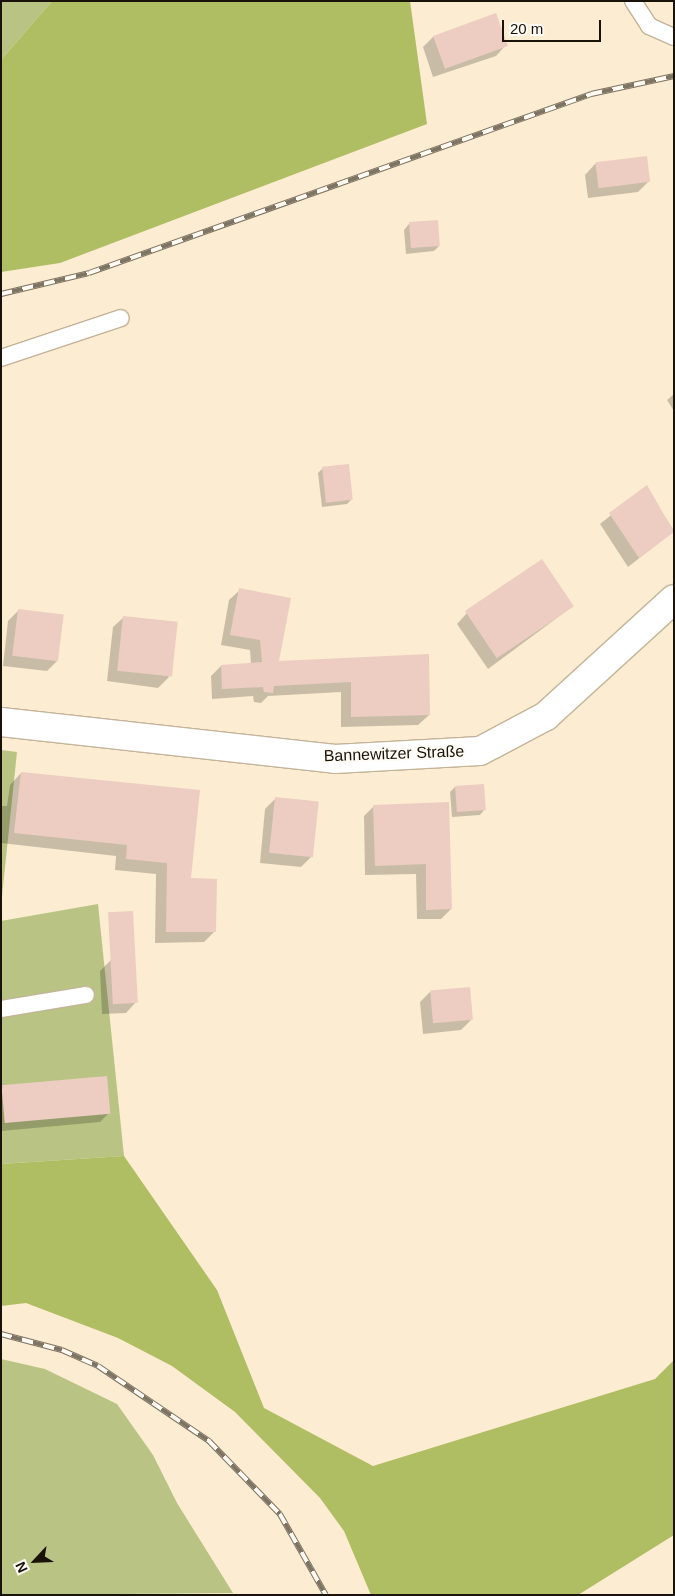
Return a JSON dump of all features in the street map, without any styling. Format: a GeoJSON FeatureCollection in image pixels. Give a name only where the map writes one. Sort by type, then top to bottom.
{"type":"FeatureCollection","features":[{"type":"Feature","properties":{"kind":"street","name":"Bannewitzer Straße"},"geometry":{"type":"LineString","coordinates":[[1,722],[335,759],[480,751],[546,716],[674,599]]}},
{"type":"Feature","properties":{"kind":"lane"},"geometry":{"type":"LineString","coordinates":[[633,1],[649,26],[674,37]]}},
{"type":"Feature","properties":{"kind":"lane"},"geometry":{"type":"LineString","coordinates":[[1,358],[121,318]]}},
{"type":"Feature","properties":{"kind":"lane"},"geometry":{"type":"LineString","coordinates":[[1,1009],[86,995]]}},
{"type":"Feature","properties":{"kind":"green space"},"geometry":{"type":"Polygon","coordinates":[[[1,1],[52,1],[1,60],[1,1]]]}},
{"type":"Feature","properties":{"kind":"green space"},"geometry":{"type":"Polygon","coordinates":[[[52,1],[410,1],[427,124],[60,263],[1,272],[1,60],[52,1]]]}},
{"type":"Feature","properties":{"kind":"green space"},"geometry":{"type":"Polygon","coordinates":[[[1,750],[17,752],[1,906],[1,750]]]}},
{"type":"Feature","properties":{"kind":"green space"},"geometry":{"type":"Polygon","coordinates":[[[98,904],[124,1156],[1,1164],[1,921],[98,904]]]}},
{"type":"Feature","properties":{"kind":"green space"},"geometry":{"type":"Polygon","coordinates":[[[124,1156],[217,1290],[264,1408],[373,1466],[655,1379],[674,1360],[674,1535],[578,1595],[371,1595],[344,1531],[320,1498],[235,1412],[172,1366],[118,1338],[26,1303],[1,1306],[1,1164],[124,1156]]]}},
{"type":"Feature","properties":{"kind":"green space"},"geometry":{"type":"Polygon","coordinates":[[[1,1359],[45,1369],[117,1404],[153,1455],[177,1503],[233,1593],[1,1595],[1,1359]]]}},
{"type":"Feature","properties":{"kind":"building"},"geometry":{"type":"Polygon","coordinates":[[[496,13],[508,46],[445,69],[433,36],[496,13]]]}},
{"type":"Feature","properties":{"kind":"building"},"geometry":{"type":"Polygon","coordinates":[[[647,156],[650,182],[599,188],[595,162],[647,156]]]}},
{"type":"Feature","properties":{"kind":"building"},"geometry":{"type":"Polygon","coordinates":[[[438,220],[440,246],[411,248],[409,222],[438,220]]]}},
{"type":"Feature","properties":{"kind":"building"},"geometry":{"type":"Polygon","coordinates":[[[349,464],[353,500],[326,503],[322,467],[349,464]]]}},
{"type":"Feature","properties":{"kind":"building"},"geometry":{"type":"Polygon","coordinates":[[[647,485],[674,532],[639,558],[609,513],[647,485]]]}},
{"type":"Feature","properties":{"kind":"building"},"geometry":{"type":"Polygon","coordinates":[[[542,559],[574,606],[497,658],[465,611],[542,559]]]}},
{"type":"Feature","properties":{"kind":"building"},"geometry":{"type":"Polygon","coordinates":[[[239,588],[291,598],[279,661],[429,654],[430,715],[351,717],[351,682],[274,686],[273,693],[264,692],[263,687],[222,689],[221,665],[262,662],[260,640],[230,635],[239,588]]]}},
{"type":"Feature","properties":{"kind":"building"},"geometry":{"type":"Polygon","coordinates":[[[18,609],[64,615],[58,661],[12,656],[18,609]]]}},
{"type":"Feature","properties":{"kind":"building"},"geometry":{"type":"Polygon","coordinates":[[[123,616],[178,622],[172,676],[117,671],[123,616]]]}},
{"type":"Feature","properties":{"kind":"building"},"geometry":{"type":"Polygon","coordinates":[[[21,772],[200,790],[191,878],[217,879],[216,932],[166,932],[167,863],[126,859],[127,845],[14,833],[21,772]]]}},
{"type":"Feature","properties":{"kind":"building"},"geometry":{"type":"Polygon","coordinates":[[[484,784],[486,810],[457,812],[455,786],[484,784]]]}},
{"type":"Feature","properties":{"kind":"building"},"geometry":{"type":"Polygon","coordinates":[[[275,797],[319,802],[313,857],[269,853],[275,797]]]}},
{"type":"Feature","properties":{"kind":"building"},"geometry":{"type":"Polygon","coordinates":[[[449,802],[452,909],[426,910],[426,864],[375,866],[373,805],[449,802]]]}},
{"type":"Feature","properties":{"kind":"building"},"geometry":{"type":"Polygon","coordinates":[[[133,911],[138,1003],[113,1004],[108,912],[133,911]]]}},
{"type":"Feature","properties":{"kind":"building"},"geometry":{"type":"Polygon","coordinates":[[[470,987],[473,1020],[433,1023],[430,990],[470,987]]]}},
{"type":"Feature","properties":{"kind":"building"},"geometry":{"type":"Polygon","coordinates":[[[107,1076],[110,1114],[5,1123],[1,1085],[107,1076]]]}},
{"type":"Feature","properties":{"kind":"railway"},"geometry":{"type":"LineString","coordinates":[[1,294],[89,273],[591,94],[674,76]]}},
{"type":"Feature","properties":{"kind":"railway"},"geometry":{"type":"LineString","coordinates":[[1,1334],[62,1350],[98,1366],[209,1441],[280,1514],[326,1595]]}}]}
